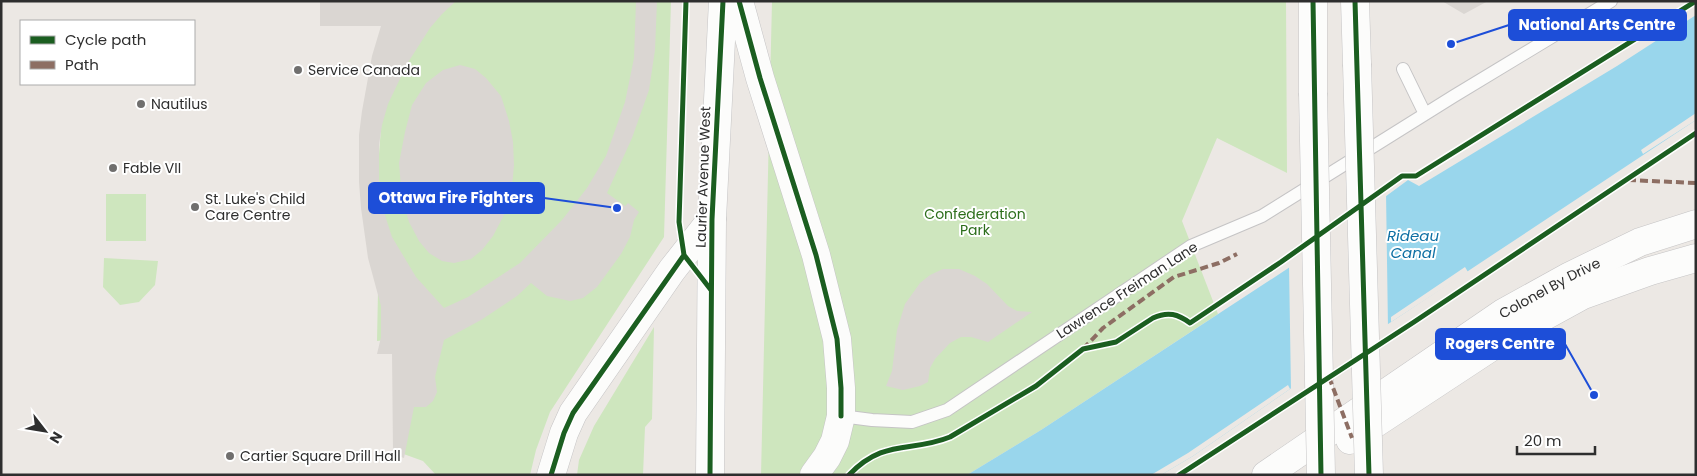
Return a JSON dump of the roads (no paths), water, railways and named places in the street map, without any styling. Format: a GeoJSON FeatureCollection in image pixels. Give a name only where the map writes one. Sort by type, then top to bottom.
{"type":"FeatureCollection","features":[{"type":"Feature","properties":{"kind":"main road","name":"Laurier Avenue West"},"geometry":{"type":"LineString","coordinates":[[710,475],[712,219],[723,1]]}},
{"type":"Feature","properties":{"kind":"main road"},"geometry":{"type":"LineString","coordinates":[[739,1],[760,78],[816,255],[837,339],[840,364],[841,416],[835,441],[828,457],[814,475]]}},
{"type":"Feature","properties":{"kind":"main road"},"geometry":{"type":"LineString","coordinates":[[1312,1],[1321,475]]}},
{"type":"Feature","properties":{"kind":"main road"},"geometry":{"type":"LineString","coordinates":[[1355,1],[1369,475]]}},
{"type":"Feature","properties":{"kind":"main road"},"geometry":{"type":"LineString","coordinates":[[551,475],[564,433],[573,413],[672,270],[712,219]]}},
{"type":"Feature","properties":{"kind":"main road","name":"Colonel By Drive"},"geometry":{"type":"LineString","coordinates":[[1266,475],[1503,313],[1570,276],[1640,242],[1696,224]]}},
{"type":"Feature","properties":{"kind":"main road","name":"Colonel By Drive"},"geometry":{"type":"LineString","coordinates":[[1297,475],[1508,336],[1566,304],[1583,295],[1696,258]]}},
{"type":"Feature","properties":{"kind":"lane","name":"Lawrence Freiman Lane"},"geometry":{"type":"LineString","coordinates":[[841,416],[912,422],[947,410],[1191,246],[1262,216],[1611,1]]}},
{"type":"Feature","properties":{"kind":"lane"},"geometry":{"type":"LineString","coordinates":[[1403,69],[1425,114]]}},
{"type":"Feature","properties":{"kind":"water","name":"Rideau Canal"},"geometry":{"type":"Polygon","coordinates":[[[1696,15],[1696,120],[1290,389],[1193,456],[1161,475],[967,475],[1041,430],[1287,269],[1408,180],[1419,186],[1617,66],[1696,15]]]}},
{"type":"Feature","properties":{"kind":"place","name":"National Arts Centre"},"geometry":{"type":"Point","coordinates":[1451,44]}},
{"type":"Feature","properties":{"kind":"place","name":"Service Canada"},"geometry":{"type":"Point","coordinates":[298,70]}},
{"type":"Feature","properties":{"kind":"place","name":"Nautilus"},"geometry":{"type":"Point","coordinates":[141,104]}},
{"type":"Feature","properties":{"kind":"place","name":"Fable VII"},"geometry":{"type":"Point","coordinates":[113,168]}},
{"type":"Feature","properties":{"kind":"place","name":"St. Luke's Child Care Centre"},"geometry":{"type":"Point","coordinates":[195,207]}},
{"type":"Feature","properties":{"kind":"place","name":"Ottawa Fire Fighters"},"geometry":{"type":"Point","coordinates":[617,208]}},
{"type":"Feature","properties":{"kind":"place","name":"Rogers Centre"},"geometry":{"type":"Point","coordinates":[1594,395]}},
{"type":"Feature","properties":{"kind":"place","name":"Cartier Square Drill Hall"},"geometry":{"type":"Point","coordinates":[230,456]}},
{"type":"Feature","properties":{"kind":"park label","name":"Confederation Park"},"geometry":{"type":"Point","coordinates":[975,222]}}]}
